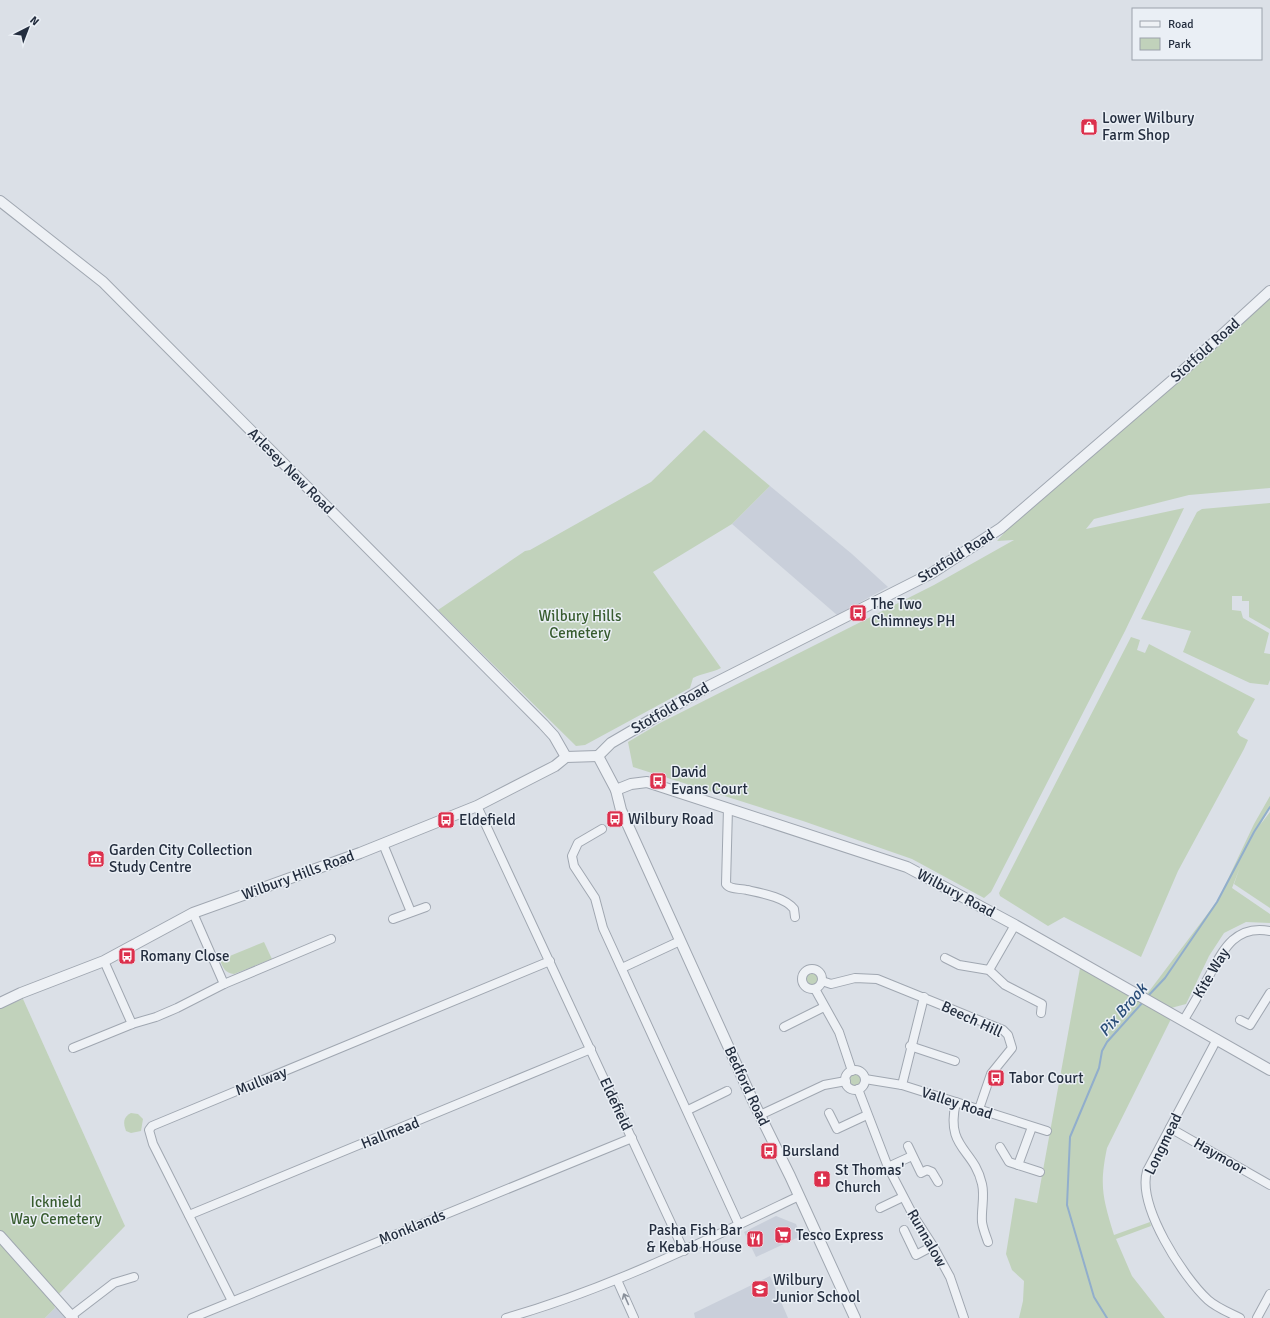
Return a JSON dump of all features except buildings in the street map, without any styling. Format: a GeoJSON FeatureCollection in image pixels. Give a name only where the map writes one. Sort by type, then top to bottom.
{"type":"FeatureCollection","features":[{"type":"Feature","properties":{"kind":"street","name":"Arlesey New Road"},"geometry":{"type":"LineString","coordinates":[[0,201],[102,282],[543,724],[554,736],[566,758]]}},
{"type":"Feature","properties":{"kind":"street","name":"Stotfold Road"},"geometry":{"type":"LineString","coordinates":[[598,756],[611,743],[707,687],[932,574],[1001,528],[1175,378],[1270,291]]}},
{"type":"Feature","properties":{"kind":"street"},"geometry":{"type":"LineString","coordinates":[[566,758],[598,756]]}},
{"type":"Feature","properties":{"kind":"street","name":"Bedford Road"},"geometry":{"type":"LineString","coordinates":[[598,756],[616,790],[621,810],[680,941],[855,1318]]}},
{"type":"Feature","properties":{"kind":"street","name":"Wilbury Hills Road"},"geometry":{"type":"LineString","coordinates":[[0,1003],[21,993],[104,961],[193,913],[383,844],[477,806],[556,766],[566,758]]}},
{"type":"Feature","properties":{"kind":"street","name":"Wilbury Road"},"geometry":{"type":"LineString","coordinates":[[616,790],[631,784],[647,782],[907,867],[1015,925],[1270,1070]]}},
{"type":"Feature","properties":{"kind":"street","name":"Eldefield"},"geometry":{"type":"LineString","coordinates":[[477,806],[684,1251]]}},
{"type":"Feature","properties":{"kind":"street"},"geometry":{"type":"LineString","coordinates":[[728,808],[726,884],[730,887],[747,890],[788,903],[794,909],[796,917]]}},
{"type":"Feature","properties":{"kind":"street"},"geometry":{"type":"LineString","coordinates":[[602,828],[578,843],[574,851],[573,861],[595,898],[603,928],[688,1110],[739,1225]]}},
{"type":"Feature","properties":{"kind":"street"},"geometry":{"type":"LineString","coordinates":[[383,844],[411,912]]}},
{"type":"Feature","properties":{"kind":"street"},"geometry":{"type":"LineString","coordinates":[[393,919],[426,907]]}},
{"type":"Feature","properties":{"kind":"street"},"geometry":{"type":"LineString","coordinates":[[193,913],[224,984]]}},
{"type":"Feature","properties":{"kind":"street"},"geometry":{"type":"LineString","coordinates":[[989,970],[1015,925]]}},
{"type":"Feature","properties":{"kind":"street","name":"Kite Way"},"geometry":{"type":"LineString","coordinates":[[1183,1021],[1228,943],[1243,933],[1259,930],[1270,931]]}},
{"type":"Feature","properties":{"kind":"street"},"geometry":{"type":"LineString","coordinates":[[73,1048],[132,1024],[156,1017],[178,1008],[224,984],[331,940]]}},
{"type":"Feature","properties":{"kind":"street"},"geometry":{"type":"LineString","coordinates":[[622,968],[680,941]]}},
{"type":"Feature","properties":{"kind":"street"},"geometry":{"type":"LineString","coordinates":[[945,958],[959,965],[989,970],[1005,985],[1042,1004],[1041,1013]]}},
{"type":"Feature","properties":{"kind":"street"},"geometry":{"type":"LineString","coordinates":[[104,961],[132,1024]]}},
{"type":"Feature","properties":{"kind":"street","name":"Mullway"},"geometry":{"type":"LineString","coordinates":[[232,1301],[150,1136],[149,1130],[152,1126],[550,961]]}},
{"type":"Feature","properties":{"kind":"street"},"geometry":{"type":"LineString","coordinates":[[809,970],[817,971],[822,976],[821,986],[815,989],[808,989],[802,980],[804,973],[809,970]]}},
{"type":"Feature","properties":{"kind":"street","name":"Beech Hill"},"geometry":{"type":"LineString","coordinates":[[822,981],[831,984],[855,978],[873,979],[924,997],[1003,1030],[1011,1041],[1012,1048],[991,1074],[979,1110]]}},
{"type":"Feature","properties":{"kind":"street"},"geometry":{"type":"LineString","coordinates":[[815,989],[824,1008],[839,1032],[852,1071]]}},
{"type":"Feature","properties":{"kind":"street"},"geometry":{"type":"LineString","coordinates":[[1240,1020],[1250,1025],[1267,1002],[1270,993]]}},
{"type":"Feature","properties":{"kind":"street","name":"Beech Hill"},"geometry":{"type":"LineString","coordinates":[[902,1085],[910,1046],[924,997]]}},
{"type":"Feature","properties":{"kind":"street"},"geometry":{"type":"LineString","coordinates":[[784,1027],[824,1008]]}},
{"type":"Feature","properties":{"kind":"street","name":"Longmead"},"geometry":{"type":"LineString","coordinates":[[1216,1039],[1147,1171],[1145,1180],[1156,1222],[1171,1252],[1202,1294],[1211,1302],[1240,1318]]}},
{"type":"Feature","properties":{"kind":"street"},"geometry":{"type":"LineString","coordinates":[[910,1046],[955,1061]]}},
{"type":"Feature","properties":{"kind":"street","name":"Hallmead"},"geometry":{"type":"LineString","coordinates":[[189,1215],[591,1050]]}},
{"type":"Feature","properties":{"kind":"street"},"geometry":{"type":"LineString","coordinates":[[852,1071],[861,1072],[865,1079],[863,1086],[858,1089],[850,1088],[846,1081],[847,1075],[852,1071]]}},
{"type":"Feature","properties":{"kind":"street","name":"Valley Road"},"geometry":{"type":"LineString","coordinates":[[865,1079],[902,1085],[1047,1132]]}},
{"type":"Feature","properties":{"kind":"street"},"geometry":{"type":"LineString","coordinates":[[760,1115],[824,1085],[846,1081]]}},
{"type":"Feature","properties":{"kind":"street","name":"Runnalow"},"geometry":{"type":"LineString","coordinates":[[858,1089],[888,1167],[903,1197],[950,1277],[964,1318]]}},
{"type":"Feature","properties":{"kind":"street","name":"Bedford Road"},"geometry":{"type":"LineString","coordinates":[[688,1110],[726,1091]]}},
{"type":"Feature","properties":{"kind":"street"},"geometry":{"type":"LineString","coordinates":[[956,1102],[953,1125],[955,1134],[981,1179],[983,1190],[982,1221],[988,1242]]}},
{"type":"Feature","properties":{"kind":"street"},"geometry":{"type":"LineString","coordinates":[[829,1113],[837,1129],[868,1115]]}},
{"type":"Feature","properties":{"kind":"street"},"geometry":{"type":"LineString","coordinates":[[1018,1165],[1032,1127]]}},
{"type":"Feature","properties":{"kind":"street","name":"Haymoor"},"geometry":{"type":"LineString","coordinates":[[1170,1128],[1270,1185]]}},
{"type":"Feature","properties":{"kind":"street","name":"Monklands"},"geometry":{"type":"LineString","coordinates":[[192,1318],[632,1138]]}},
{"type":"Feature","properties":{"kind":"street"},"geometry":{"type":"LineString","coordinates":[[908,1146],[921,1173],[926,1170],[932,1172],[938,1182]]}},
{"type":"Feature","properties":{"kind":"street"},"geometry":{"type":"LineString","coordinates":[[1000,1147],[1009,1162],[1040,1172]]}},
{"type":"Feature","properties":{"kind":"street"},"geometry":{"type":"LineString","coordinates":[[888,1167],[912,1156]]}},
{"type":"Feature","properties":{"kind":"street"},"geometry":{"type":"LineString","coordinates":[[506,1318],[574,1297],[617,1280],[684,1251],[799,1196]]}},
{"type":"Feature","properties":{"kind":"street"},"geometry":{"type":"LineString","coordinates":[[880,1208],[903,1197]]}},
{"type":"Feature","properties":{"kind":"street"},"geometry":{"type":"LineString","coordinates":[[904,1230],[916,1255],[933,1246]]}},
{"type":"Feature","properties":{"kind":"street"},"geometry":{"type":"LineString","coordinates":[[0,1236],[72,1317],[114,1283],[134,1277]]}},
{"type":"Feature","properties":{"kind":"street"},"geometry":{"type":"LineString","coordinates":[[617,1280],[634,1318]]}},
{"type":"Feature","properties":{"kind":"street"},"geometry":{"type":"LineString","coordinates":[[1256,1318],[1270,1294]]}},
{"type":"Feature","properties":{"kind":"shaded area"},"geometry":{"type":"Polygon","coordinates":[[[770,486],[852,554],[888,587],[837,615],[732,524],[770,486]]]}},
{"type":"Feature","properties":{"kind":"shaded area"},"geometry":{"type":"Polygon","coordinates":[[[776,1216],[796,1224],[801,1236],[756,1257],[744,1232],[776,1216]]]}},
{"type":"Feature","properties":{"kind":"shaded area","name":"Wilbury Junior School"},"geometry":{"type":"Polygon","coordinates":[[[770,1276],[788,1318],[695,1318],[694,1313],[770,1276]]]}},
{"type":"Feature","properties":{"kind":"shaded area"},"geometry":{"type":"Polygon","coordinates":[[[57,1306],[66,1318],[45,1318],[57,1306]]]}},
{"type":"Feature","properties":{"kind":"green space"},"geometry":{"type":"Polygon","coordinates":[[[1270,297],[1270,488],[1189,495],[1094,519],[1086,529],[1184,508],[1125,631],[991,892],[984,898],[912,859],[803,821],[633,767],[628,742],[660,723],[934,585],[1014,540],[997,541],[1010,526],[1270,297]]]}},
{"type":"Feature","properties":{"kind":"green space","name":"Wilbury Hills Cemetery"},"geometry":{"type":"Polygon","coordinates":[[[704,430],[770,486],[732,524],[653,572],[721,668],[693,678],[690,688],[585,745],[576,746],[438,610],[525,551],[530,550],[651,482],[704,430]]]}},
{"type":"Feature","properties":{"kind":"green space"},"geometry":{"type":"Polygon","coordinates":[[[1270,503],[1270,629],[1249,617],[1249,601],[1242,601],[1242,596],[1232,596],[1232,610],[1241,611],[1243,618],[1269,633],[1264,653],[1270,654],[1270,680],[1268,685],[1250,683],[1183,652],[1191,631],[1141,619],[1197,512],[1202,509],[1270,503]]]}},
{"type":"Feature","properties":{"kind":"green space"},"geometry":{"type":"Polygon","coordinates":[[[1131,637],[1140,640],[1137,650],[1145,653],[1149,644],[1255,699],[1237,732],[1240,736],[1248,740],[1178,871],[1141,957],[1064,917],[1048,926],[1000,896],[999,893],[1131,637]]]}},
{"type":"Feature","properties":{"kind":"green space"},"geometry":{"type":"Polygon","coordinates":[[[1270,796],[1270,808],[1260,825],[1270,812],[1270,908],[1234,884],[1240,867],[1232,888],[1270,914],[1270,923],[1246,922],[1224,933],[1209,956],[1186,1004],[1171,1008],[1147,994],[1218,900],[1254,824],[1270,796]]]}},
{"type":"Feature","properties":{"kind":"green space"},"geometry":{"type":"Polygon","coordinates":[[[264,942],[272,959],[234,974],[228,973],[223,968],[220,960],[264,942]]]}},
{"type":"Feature","properties":{"kind":"green space"},"geometry":{"type":"Polygon","coordinates":[[[1080,968],[1171,1019],[1107,1148],[1103,1173],[1103,1192],[1114,1235],[1150,1222],[1151,1226],[1116,1239],[1132,1276],[1165,1318],[1019,1318],[1023,1301],[1024,1281],[1012,1270],[1006,1254],[1015,1198],[1037,1203],[1080,968]]]}},
{"type":"Feature","properties":{"kind":"green space"},"geometry":{"type":"Polygon","coordinates":[[[813,971],[820,976],[821,979],[816,986],[813,987],[806,982],[805,979],[810,972],[813,971]]]}},
{"type":"Feature","properties":{"kind":"green space","name":"Icknield Way Cemetery"},"geometry":{"type":"Polygon","coordinates":[[[23,999],[125,1226],[58,1295],[0,1231],[0,1008],[23,999]]]}},
{"type":"Feature","properties":{"kind":"green space"},"geometry":{"type":"Polygon","coordinates":[[[853,1074],[857,1074],[861,1080],[857,1086],[853,1086],[849,1082],[849,1078],[853,1074]]]}},
{"type":"Feature","properties":{"kind":"green space"},"geometry":{"type":"Polygon","coordinates":[[[131,1113],[138,1114],[143,1119],[141,1131],[131,1133],[126,1131],[124,1120],[126,1116],[131,1113]]]}},
{"type":"Feature","properties":{"kind":"green space"},"geometry":{"type":"Polygon","coordinates":[[[0,1238],[53,1299],[55,1308],[45,1318],[0,1318],[0,1238]]]}},
{"type":"Feature","properties":{"kind":"waterway","name":"Pix Brook"},"geometry":{"type":"LineString","coordinates":[[1147,997],[1165,978],[1217,902],[1254,832],[1270,807]]}},
{"type":"Feature","properties":{"kind":"waterway","name":"Pix Brook"},"geometry":{"type":"LineString","coordinates":[[1107,1318],[1094,1297],[1067,1205],[1070,1137],[1099,1068],[1102,1051],[1107,1042],[1143,1002]]}},
{"type":"Feature","properties":{"kind":"place","name":"Lower Wilbury Farm Shop"},"geometry":{"type":"Point","coordinates":[1089,127]}},
{"type":"Feature","properties":{"kind":"place","name":"The Two Chimneys PH"},"geometry":{"type":"Point","coordinates":[858,613]}},
{"type":"Feature","properties":{"kind":"place","name":"David Evans Court"},"geometry":{"type":"Point","coordinates":[658,781]}},
{"type":"Feature","properties":{"kind":"place","name":"Wilbury Road"},"geometry":{"type":"Point","coordinates":[615,819]}},
{"type":"Feature","properties":{"kind":"place","name":"Eldefield"},"geometry":{"type":"Point","coordinates":[446,820]}},
{"type":"Feature","properties":{"kind":"place","name":"Garden City Collection Study Centre"},"geometry":{"type":"Point","coordinates":[96,859]}},
{"type":"Feature","properties":{"kind":"place","name":"Romany Close"},"geometry":{"type":"Point","coordinates":[127,956]}},
{"type":"Feature","properties":{"kind":"place","name":"Tabor Court"},"geometry":{"type":"Point","coordinates":[996,1078]}},
{"type":"Feature","properties":{"kind":"place","name":"Bursland"},"geometry":{"type":"Point","coordinates":[769,1151]}},
{"type":"Feature","properties":{"kind":"place","name":"St Thomas' Church"},"geometry":{"type":"Point","coordinates":[822,1179]}},
{"type":"Feature","properties":{"kind":"place","name":"Tesco Express"},"geometry":{"type":"Point","coordinates":[783,1235]}},
{"type":"Feature","properties":{"kind":"place","name":"Pasha Fish Bar & Kebab House"},"geometry":{"type":"Point","coordinates":[755,1239]}},
{"type":"Feature","properties":{"kind":"place","name":"Wilbury Junior School"},"geometry":{"type":"Point","coordinates":[760,1289]}}]}
